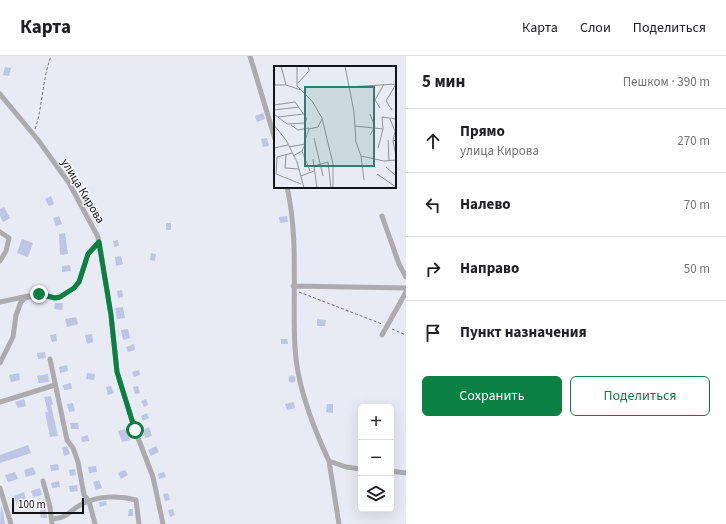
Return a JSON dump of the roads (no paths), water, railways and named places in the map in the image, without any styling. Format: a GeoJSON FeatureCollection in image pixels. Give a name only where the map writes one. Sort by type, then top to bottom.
{"type":"FeatureCollection","features":[{"type":"Feature","properties":{"kind":"street"},"geometry":{"type":"LineString","coordinates":[[250,56],[274,136]]}},
{"type":"Feature","properties":{"kind":"street","name":"улица Кирова"},"geometry":{"type":"LineString","coordinates":[[0,94],[33,134],[69,184],[84,209],[99,242],[111,315],[117,372],[135,430],[153,477],[163,524]]}},
{"type":"Feature","properties":{"kind":"street"},"geometry":{"type":"LineString","coordinates":[[287,188],[290,200],[293,246],[295,349],[300,378],[309,411],[329,461],[339,524]]}},
{"type":"Feature","properties":{"kind":"street"},"geometry":{"type":"LineString","coordinates":[[382,216],[399,264],[406,276]]}},
{"type":"Feature","properties":{"kind":"street"},"geometry":{"type":"LineString","coordinates":[[0,232],[9,238],[6,251],[0,261]]}},
{"type":"Feature","properties":{"kind":"street"},"geometry":{"type":"LineString","coordinates":[[0,302],[39,294],[55,298],[60,297],[74,288],[79,282],[88,254],[99,242]]}},
{"type":"Feature","properties":{"kind":"street"},"geometry":{"type":"LineString","coordinates":[[293,288],[406,288]]}},
{"type":"Feature","properties":{"kind":"street"},"geometry":{"type":"LineString","coordinates":[[382,335],[406,292]]}},
{"type":"Feature","properties":{"kind":"street"},"geometry":{"type":"LineString","coordinates":[[0,363],[13,336],[16,315],[21,302],[32,296]]}},
{"type":"Feature","properties":{"kind":"street"},"geometry":{"type":"LineString","coordinates":[[50,358],[67,440],[73,448],[78,462],[84,495],[89,501],[95,524]]}},
{"type":"Feature","properties":{"kind":"street"},"geometry":{"type":"LineString","coordinates":[[0,402],[55,385]]}},
{"type":"Feature","properties":{"kind":"street"},"geometry":{"type":"LineString","coordinates":[[329,461],[346,467],[358,469]]}},
{"type":"Feature","properties":{"kind":"street"},"geometry":{"type":"LineString","coordinates":[[394,471],[406,473]]}},
{"type":"Feature","properties":{"kind":"street"},"geometry":{"type":"LineString","coordinates":[[43,481],[52,521],[68,516],[81,504],[112,496],[136,500],[139,524]]}},
{"type":"Feature","properties":{"kind":"street"},"geometry":{"type":"LineString","coordinates":[[0,488],[11,524]]}}]}
